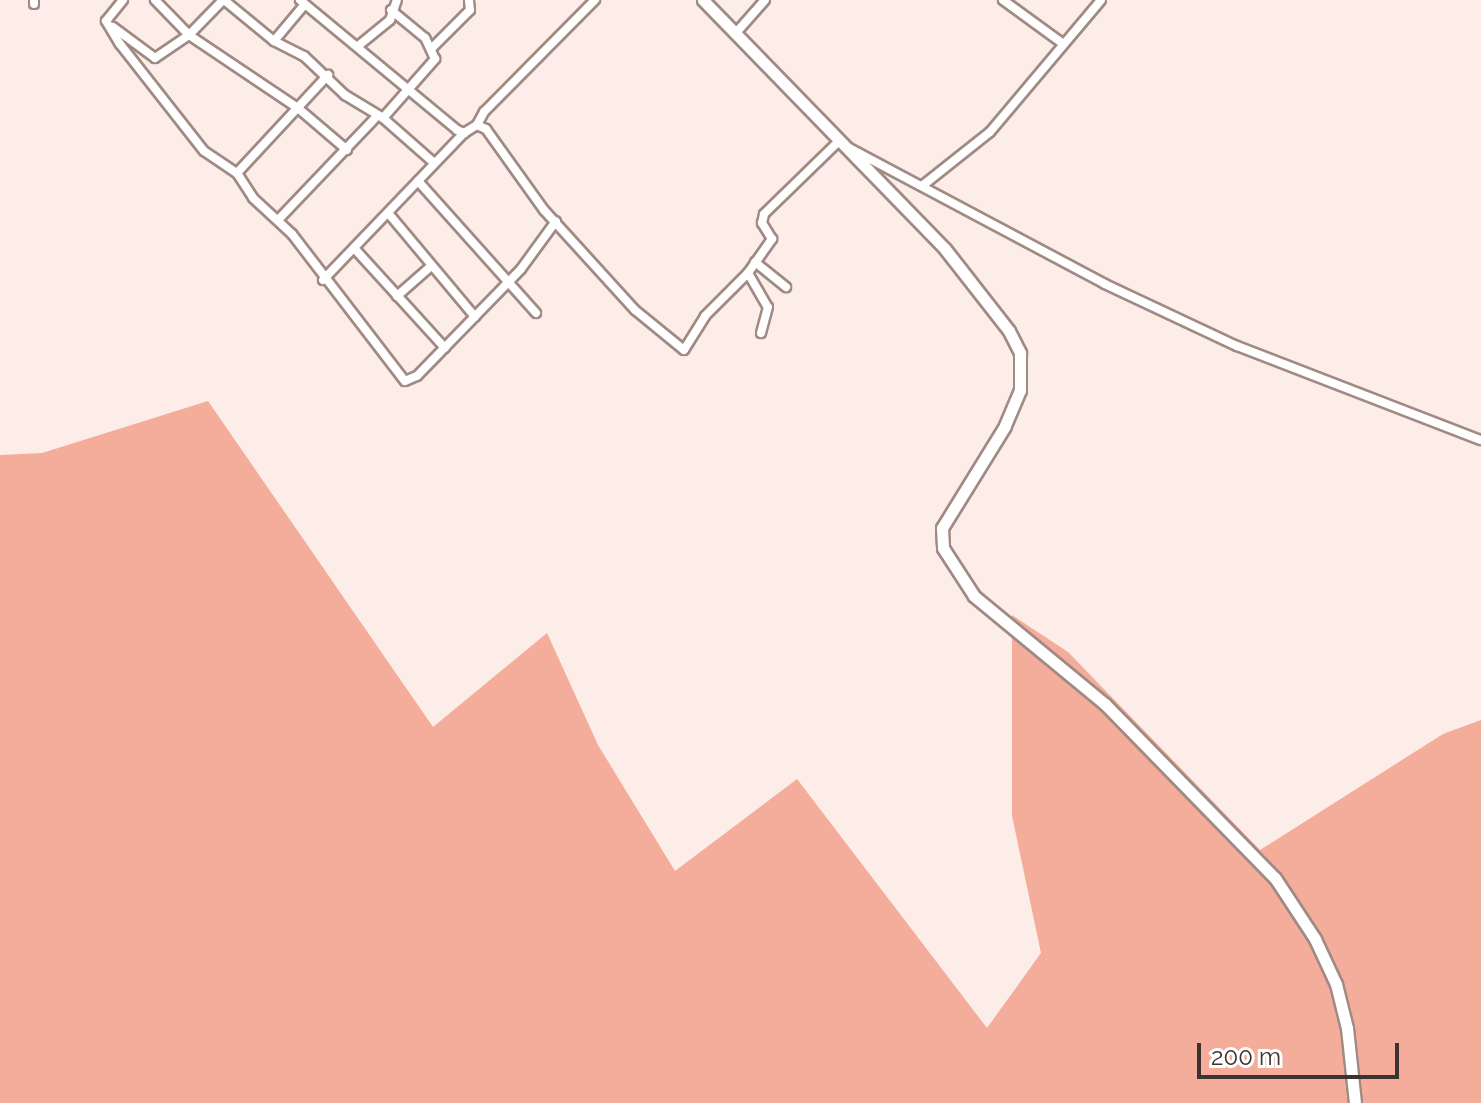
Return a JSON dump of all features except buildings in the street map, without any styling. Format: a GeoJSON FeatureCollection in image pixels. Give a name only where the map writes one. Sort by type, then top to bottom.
{"type":"FeatureCollection","features":[{"type":"Feature","properties":{"kind":"main road"},"geometry":{"type":"LineString","coordinates":[[703,0],[980,288],[1020,353],[1020,390],[1005,426],[942,528],[940,542],[974,596],[1105,704],[1275,878],[1305,922],[1336,984],[1347,1028],[1355,1103]]}},
{"type":"Feature","properties":{"kind":"street"},"geometry":{"type":"LineString","coordinates":[[106,21],[123,0]]}},
{"type":"Feature","properties":{"kind":"street"},"geometry":{"type":"LineString","coordinates":[[155,0],[189,35],[299,109],[347,150]]}},
{"type":"Feature","properties":{"kind":"street"},"geometry":{"type":"LineString","coordinates":[[106,21],[151,58],[189,35],[223,0],[274,41],[328,75],[433,162]]}},
{"type":"Feature","properties":{"kind":"street"},"geometry":{"type":"LineString","coordinates":[[358,46],[377,34],[390,20],[397,0]]}},
{"type":"Feature","properties":{"kind":"street"},"geometry":{"type":"LineString","coordinates":[[431,49],[470,10],[469,0]]}},
{"type":"Feature","properties":{"kind":"street"},"geometry":{"type":"LineString","coordinates":[[323,280],[389,214],[433,162],[477,125],[484,112],[595,0]]}},
{"type":"Feature","properties":{"kind":"street"},"geometry":{"type":"LineString","coordinates":[[735,34],[765,0]]}},
{"type":"Feature","properties":{"kind":"street"},"geometry":{"type":"LineString","coordinates":[[922,186],[990,132],[1101,0]]}},
{"type":"Feature","properties":{"kind":"street"},"geometry":{"type":"LineString","coordinates":[[1008,1],[1062,43]]}},
{"type":"Feature","properties":{"kind":"street"},"geometry":{"type":"LineString","coordinates":[[274,41],[307,3],[464,133]]}},
{"type":"Feature","properties":{"kind":"street"},"geometry":{"type":"LineString","coordinates":[[278,220],[433,66],[431,49],[391,10]]}},
{"type":"Feature","properties":{"kind":"street"},"geometry":{"type":"LineString","coordinates":[[106,21],[204,151],[237,173],[253,198],[278,220],[405,381],[445,348],[475,317],[508,282],[556,221]]}},
{"type":"Feature","properties":{"kind":"street"},"geometry":{"type":"LineString","coordinates":[[237,173],[328,75]]}},
{"type":"Feature","properties":{"kind":"street"},"geometry":{"type":"LineString","coordinates":[[477,125],[503,147],[529,192],[635,310],[684,350],[705,316],[748,273],[773,237],[762,216],[793,188],[807,166],[838,142],[1237,346],[1481,440]]}},
{"type":"Feature","properties":{"kind":"street"},"geometry":{"type":"LineString","coordinates":[[418,181],[536,313]]}},
{"type":"Feature","properties":{"kind":"street"},"geometry":{"type":"LineString","coordinates":[[389,214],[430,267],[475,317]]}},
{"type":"Feature","properties":{"kind":"street"},"geometry":{"type":"LineString","coordinates":[[354,248],[445,348]]}},
{"type":"Feature","properties":{"kind":"street"},"geometry":{"type":"LineString","coordinates":[[755,262],[786,287]]}},
{"type":"Feature","properties":{"kind":"street"},"geometry":{"type":"LineString","coordinates":[[397,296],[430,267]]}},
{"type":"Feature","properties":{"kind":"street"},"geometry":{"type":"LineString","coordinates":[[748,273],[768,307],[761,333]]}},
{"type":"Feature","properties":{"kind":"shaded area"},"geometry":{"type":"Polygon","coordinates":[[[208,401],[433,727],[547,633],[598,745],[675,871],[797,779],[987,1028],[1041,953],[1012,816],[1012,615],[1068,652],[1260,850],[1443,734],[1481,720],[1481,1103],[0,1103],[0,455],[42,453],[208,401]]]}}]}
